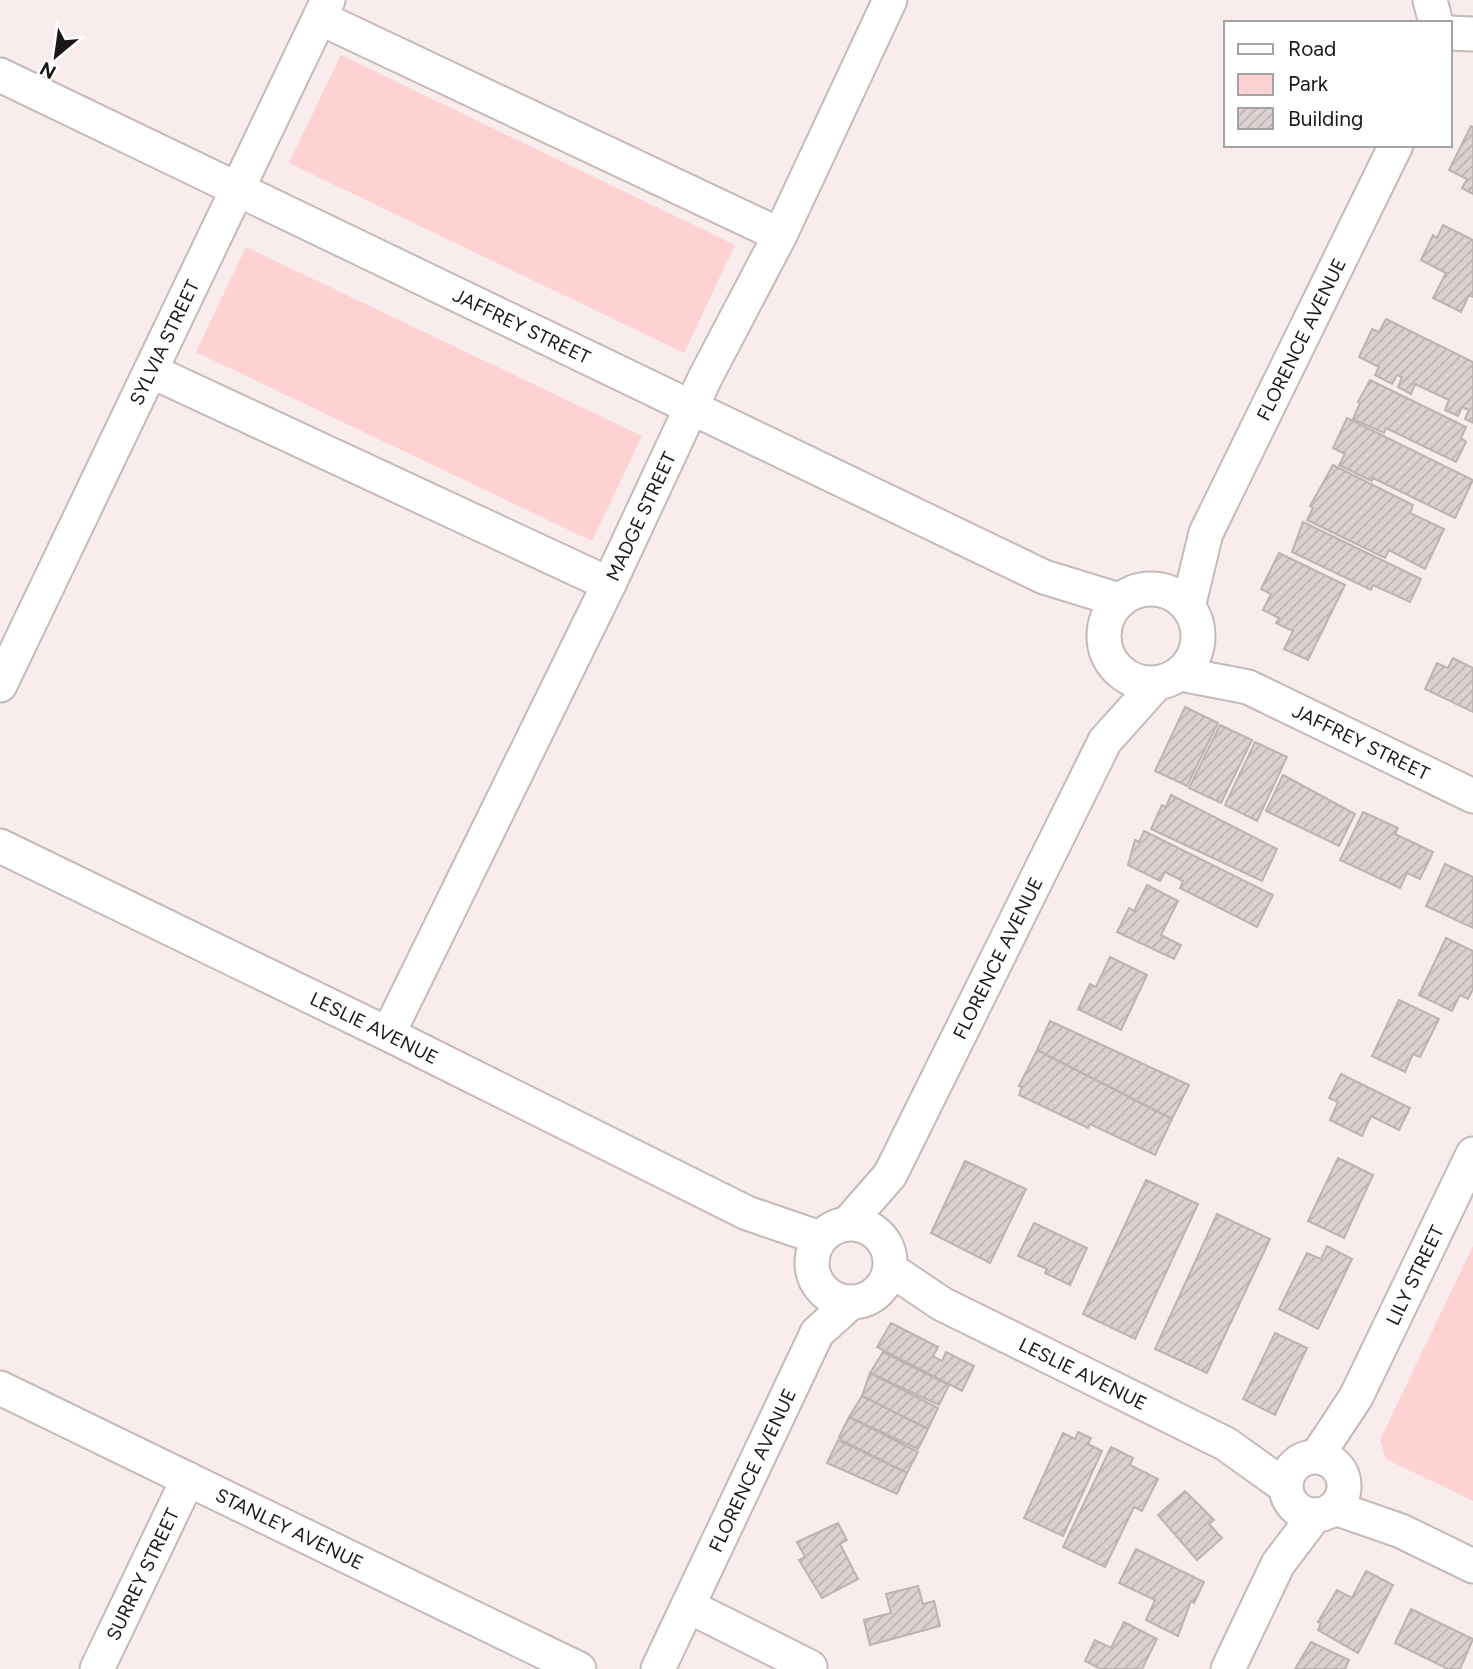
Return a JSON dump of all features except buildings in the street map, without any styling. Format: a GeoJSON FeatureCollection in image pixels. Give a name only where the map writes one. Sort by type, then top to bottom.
{"type":"FeatureCollection","features":[{"type":"Feature","properties":{"kind":"street","name":"MADGE STREET"},"geometry":{"type":"LineString","coordinates":[[388,1034],[608,584],[690,409],[780,235],[890,0]]}},
{"type":"Feature","properties":{"kind":"street"},"geometry":{"type":"LineString","coordinates":[[324,9],[780,235]]}},
{"type":"Feature","properties":{"kind":"street","name":"SYLVIA STREET"},"geometry":{"type":"LineString","coordinates":[[0,685],[324,9]]}},
{"type":"Feature","properties":{"kind":"street","name":"JAFFREY STREET"},"geometry":{"type":"LineString","coordinates":[[0,75],[1044,577],[1119,600]]}},
{"type":"Feature","properties":{"kind":"street","name":"FLORENCE AVENUE"},"geometry":{"type":"LineString","coordinates":[[1188,607],[1206,533],[1395,147]]}},
{"type":"Feature","properties":{"kind":"street"},"geometry":{"type":"LineString","coordinates":[[151,371],[608,584]]}},
{"type":"Feature","properties":{"kind":"street","name":"FLORENCE AVENUE"},"geometry":{"type":"LineString","coordinates":[[1155,589],[1206,533]]}},
{"type":"Feature","properties":{"kind":"street","name":"JAFFREY STREET"},"geometry":{"type":"LineString","coordinates":[[1044,577],[1107,653]]}},
{"type":"Feature","properties":{"kind":"street"},"geometry":{"type":"LineString","coordinates":[[1155,589],[1174,594],[1188,607],[1196,623],[1199,640],[1193,659],[1169,679],[1132,681],[1107,653],[1106,618],[1119,600],[1135,591],[1155,589]]}},
{"type":"Feature","properties":{"kind":"street","name":"JAFFREY STREET"},"geometry":{"type":"LineString","coordinates":[[1199,640],[1248,687],[1473,796]]}},
{"type":"Feature","properties":{"kind":"street","name":"FLORENCE AVENUE"},"geometry":{"type":"LineString","coordinates":[[1105,741],[1107,653]]}},
{"type":"Feature","properties":{"kind":"street","name":"JAFFREY STREET"},"geometry":{"type":"LineString","coordinates":[[1169,679],[1248,687]]}},
{"type":"Feature","properties":{"kind":"street","name":"FLORENCE AVENUE"},"geometry":{"type":"LineString","coordinates":[[817,1333],[824,1254],[890,1175],[1105,741],[1169,679]]}},
{"type":"Feature","properties":{"kind":"street","name":"LESLIE AVENUE"},"geometry":{"type":"LineString","coordinates":[[0,846],[388,1034],[824,1254]]}},
{"type":"Feature","properties":{"kind":"street","name":"LILY STREET"},"geometry":{"type":"LineString","coordinates":[[1228,1669],[1473,1154]]}},
{"type":"Feature","properties":{"kind":"street","name":"FLORENCE AVENUE"},"geometry":{"type":"LineString","coordinates":[[658,1669],[817,1333],[873,1277],[890,1175]]}},
{"type":"Feature","properties":{"kind":"street"},"geometry":{"type":"LineString","coordinates":[[867,1227],[873,1277],[833,1299],[824,1254],[867,1227]]}},
{"type":"Feature","properties":{"kind":"street","name":"LESLIE AVENUE"},"geometry":{"type":"LineString","coordinates":[[873,1277],[943,1304],[1473,1566]]}},
{"type":"Feature","properties":{"kind":"street","name":"STANLEY AVENUE"},"geometry":{"type":"LineString","coordinates":[[0,1388],[579,1669]]}},
{"type":"Feature","properties":{"kind":"street","name":"SURREY STREET"},"geometry":{"type":"LineString","coordinates":[[97,1669],[188,1479]]}},
{"type":"Feature","properties":{"kind":"street"},"geometry":{"type":"LineString","coordinates":[[688,1606],[810,1667]]}},
{"type":"Feature","properties":{"kind":"green space"},"geometry":{"type":"Polygon","coordinates":[[[341,55],[735,245],[684,353],[289,163],[341,55]]]}},
{"type":"Feature","properties":{"kind":"green space"},"geometry":{"type":"Polygon","coordinates":[[[246,247],[642,436],[592,541],[196,352],[246,247]]]}},
{"type":"Feature","properties":{"kind":"green space"},"geometry":{"type":"Polygon","coordinates":[[[1473,1246],[1473,1501],[1386,1459],[1380,1440],[1473,1246]]]}}]}
